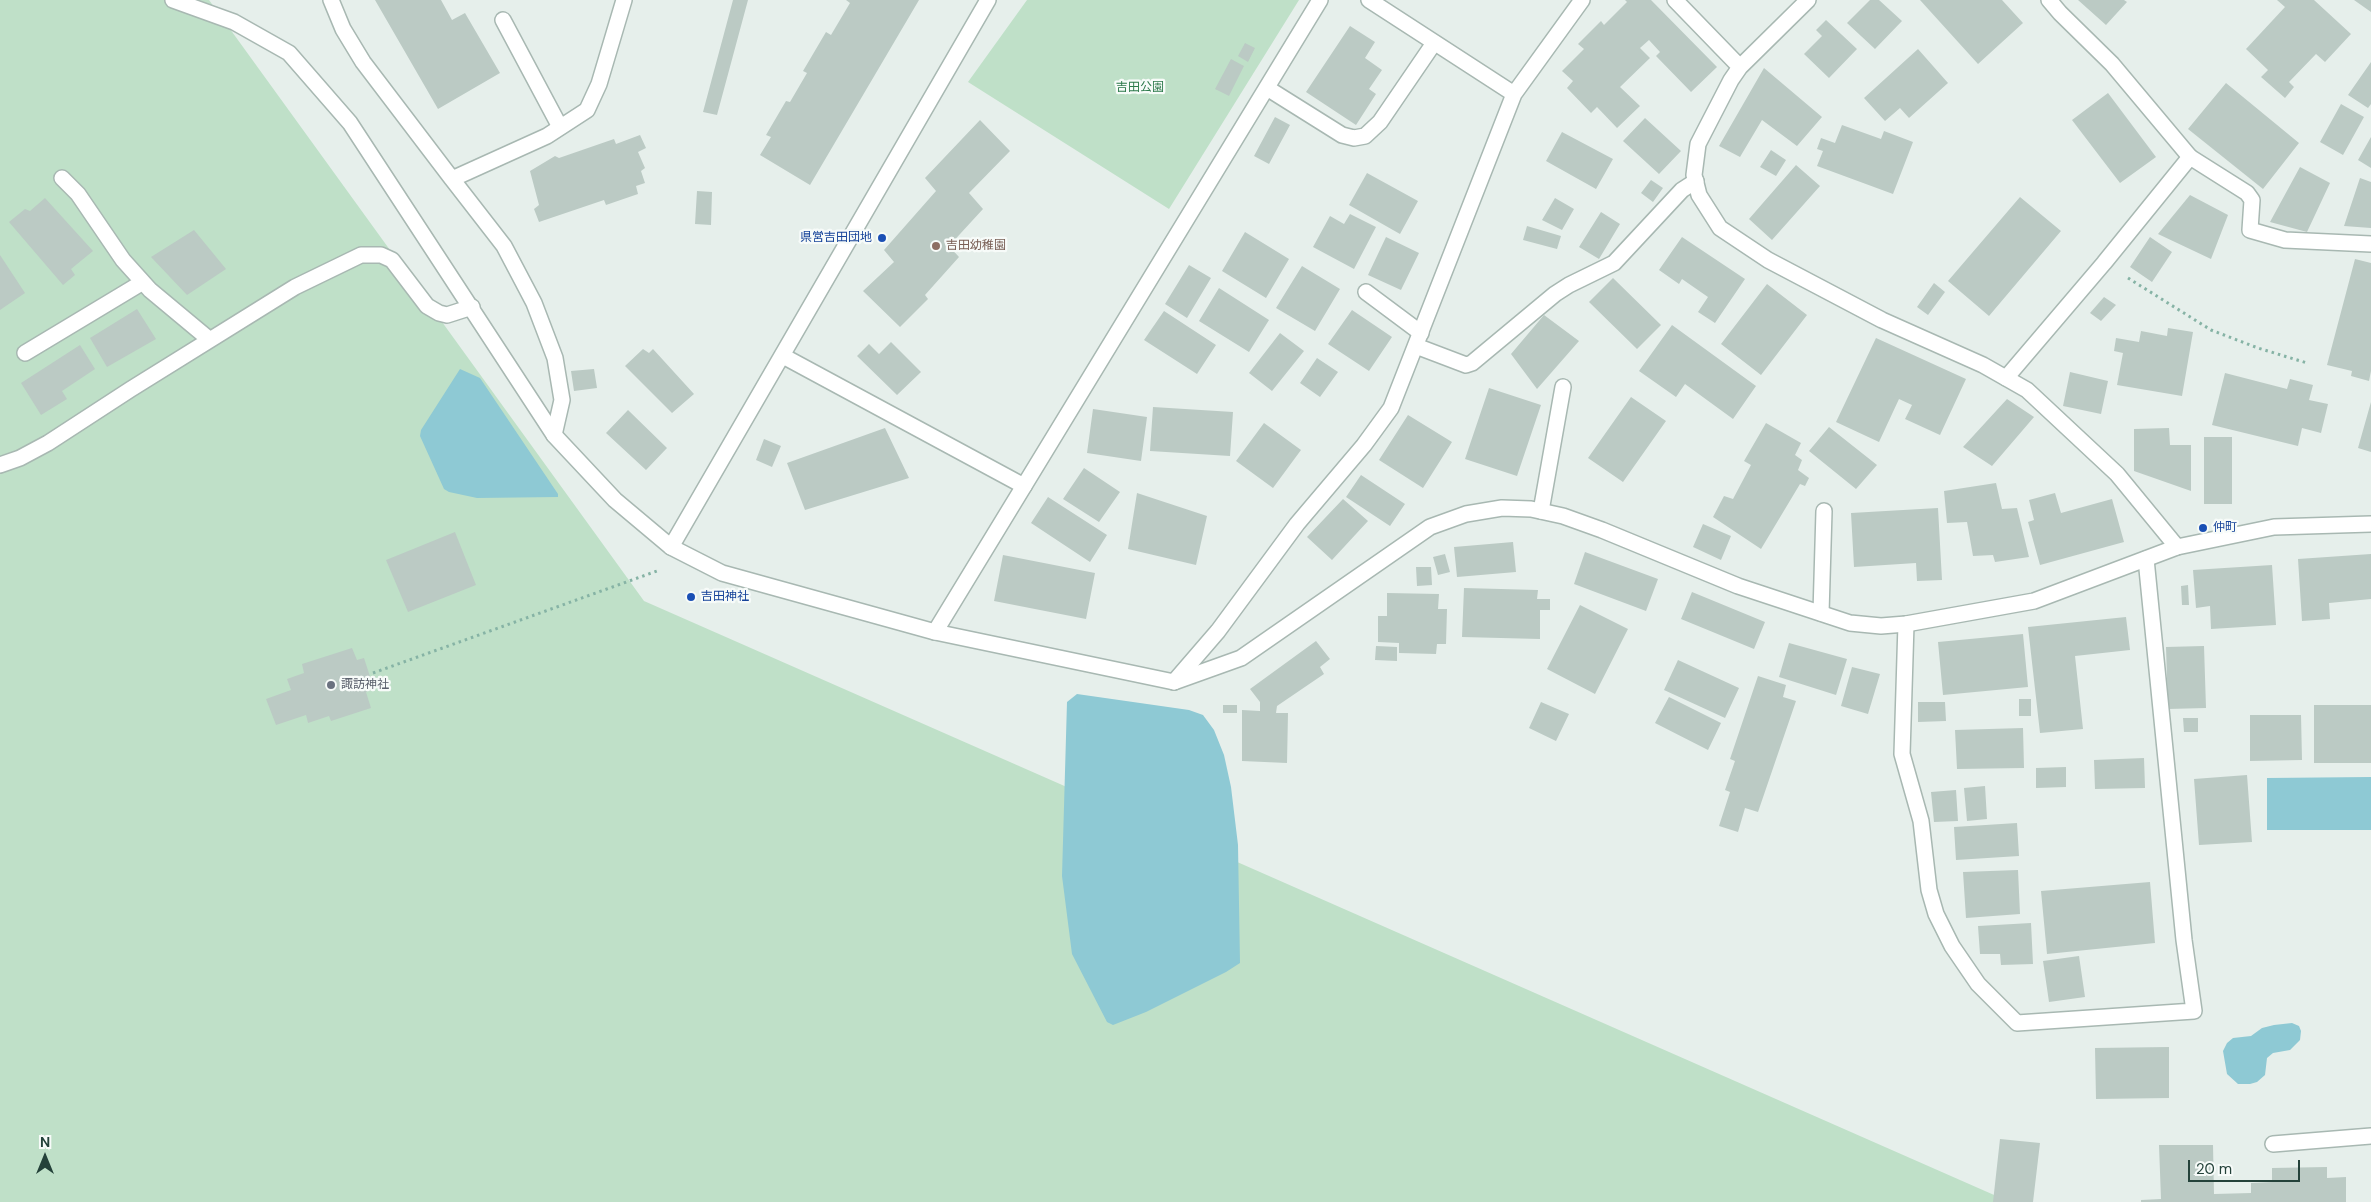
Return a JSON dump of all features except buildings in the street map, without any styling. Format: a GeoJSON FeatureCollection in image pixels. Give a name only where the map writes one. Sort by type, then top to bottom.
{"type":"FeatureCollection","features":[{"type":"Feature","properties":{"kind":"street"},"geometry":{"type":"LineString","coordinates":[[173,0],[234,22],[289,53],[350,123],[554,435],[615,500],[671,547],[722,573],[935,632],[1174,682],[1241,658],[1430,527],[1466,514],[1502,508],[1531,509],[1563,516],[1738,586],[1850,623],[1881,626],[1906,624],[2034,602],[2177,547],[2274,527],[2371,524]]}},
{"type":"Feature","properties":{"kind":"street"},"geometry":{"type":"LineString","coordinates":[[331,0],[343,29],[363,62],[504,246],[534,303],[555,358],[562,400],[554,435]]}},
{"type":"Feature","properties":{"kind":"street"},"geometry":{"type":"LineString","coordinates":[[452,179],[547,136],[587,110],[599,84],[624,0]]}},
{"type":"Feature","properties":{"kind":"street"},"geometry":{"type":"LineString","coordinates":[[671,547],[988,0]]}},
{"type":"Feature","properties":{"kind":"street"},"geometry":{"type":"LineString","coordinates":[[935,632],[1320,0]]}},
{"type":"Feature","properties":{"kind":"street"},"geometry":{"type":"LineString","coordinates":[[1370,0],[1514,94]]}},
{"type":"Feature","properties":{"kind":"street"},"geometry":{"type":"LineString","coordinates":[[1174,682],[1218,631],[1297,524],[1364,445],[1391,408],[1514,94],[1582,0]]}},
{"type":"Feature","properties":{"kind":"street"},"geometry":{"type":"LineString","coordinates":[[1675,0],[1740,67]]}},
{"type":"Feature","properties":{"kind":"street"},"geometry":{"type":"LineString","coordinates":[[1808,0],[1740,67],[1731,80],[1698,144],[1694,175],[1699,195],[1720,228],[1768,260],[1882,320],[1983,365],[2027,390],[2118,474],[2177,547]]}},
{"type":"Feature","properties":{"kind":"street"},"geometry":{"type":"LineString","coordinates":[[2049,0],[2112,64],[2190,157],[2247,193],[2252,200],[2250,230],[2284,240],[2371,244]]}},
{"type":"Feature","properties":{"kind":"street"},"geometry":{"type":"LineString","coordinates":[[503,20],[560,127]]}},
{"type":"Feature","properties":{"kind":"street"},"geometry":{"type":"LineString","coordinates":[[1267,88],[1342,135],[1354,138],[1365,136],[1380,122],[1434,43]]}},
{"type":"Feature","properties":{"kind":"street"},"geometry":{"type":"LineString","coordinates":[[2006,378],[2104,263],[2190,157]]}},
{"type":"Feature","properties":{"kind":"street"},"geometry":{"type":"LineString","coordinates":[[62,178],[78,194],[123,260],[143,282],[210,340]]}},
{"type":"Feature","properties":{"kind":"street"},"geometry":{"type":"LineString","coordinates":[[1366,292],[1418,339],[1466,365],[1472,363],[1555,294],[1614,263],[1682,190],[1696,181]]}},
{"type":"Feature","properties":{"kind":"street"},"geometry":{"type":"LineString","coordinates":[[0,465],[20,458],[48,443],[295,287],[361,255],[381,255],[392,260],[427,306],[438,313],[447,315],[472,307]]}},
{"type":"Feature","properties":{"kind":"street"},"geometry":{"type":"LineString","coordinates":[[26,353],[143,282]]}},
{"type":"Feature","properties":{"kind":"street"},"geometry":{"type":"LineString","coordinates":[[783,356],[1024,486]]}},
{"type":"Feature","properties":{"kind":"street"},"geometry":{"type":"LineString","coordinates":[[1541,511],[1564,387]]}},
{"type":"Feature","properties":{"kind":"street"},"geometry":{"type":"LineString","coordinates":[[1821,613],[1824,511]]}},
{"type":"Feature","properties":{"kind":"street"},"geometry":{"type":"LineString","coordinates":[[1906,624],[1902,754],[1921,821],[1929,890],[1936,914],[1952,946],[1978,984],[2017,1023],[2194,1011],[2184,940],[2146,559]]}},
{"type":"Feature","properties":{"kind":"street"},"geometry":{"type":"LineString","coordinates":[[2273,1144],[2371,1136]]}},
{"type":"Feature","properties":{"kind":"path"},"geometry":{"type":"LineString","coordinates":[[2104,263],[2211,330],[2258,348],[2307,362]]}},
{"type":"Feature","properties":{"kind":"path"},"geometry":{"type":"LineString","coordinates":[[374,673],[681,562],[687,555]]}},
{"type":"Feature","properties":{"kind":"green space"},"geometry":{"type":"Polygon","coordinates":[[[0,0],[209,0],[644,601],[2010,1202],[0,1202],[0,0]]]}},
{"type":"Feature","properties":{"kind":"green space","name":"吉田公園"},"geometry":{"type":"Polygon","coordinates":[[[1027,0],[1299,0],[1169,209],[968,82],[1027,0]]]}},
{"type":"Feature","properties":{"kind":"water"},"geometry":{"type":"Polygon","coordinates":[[[460,369],[480,378],[558,494],[558,497],[477,498],[449,492],[444,489],[420,436],[421,430],[460,369]]]}},
{"type":"Feature","properties":{"kind":"water"},"geometry":{"type":"Polygon","coordinates":[[[1077,694],[1189,710],[1203,715],[1214,730],[1224,755],[1231,787],[1238,845],[1240,963],[1226,972],[1146,1012],[1113,1025],[1107,1022],[1072,954],[1062,876],[1067,702],[1077,694]]]}},
{"type":"Feature","properties":{"kind":"water"},"geometry":{"type":"Polygon","coordinates":[[[2371,777],[2371,830],[2267,830],[2267,778],[2371,777]]]}},
{"type":"Feature","properties":{"kind":"water"},"geometry":{"type":"Polygon","coordinates":[[[2292,1023],[2299,1026],[2301,1031],[2300,1040],[2290,1050],[2273,1053],[2267,1058],[2265,1075],[2257,1082],[2238,1084],[2227,1074],[2223,1051],[2227,1043],[2233,1038],[2251,1036],[2262,1028],[2292,1023]]]}},
{"type":"Feature","properties":{"kind":"place","name":"県営吉田団地"},"geometry":{"type":"Point","coordinates":[882,238]}},
{"type":"Feature","properties":{"kind":"place","name":"吉田幼稚園"},"geometry":{"type":"Point","coordinates":[936,246]}},
{"type":"Feature","properties":{"kind":"place","name":"仲町"},"geometry":{"type":"Point","coordinates":[2203,528]}},
{"type":"Feature","properties":{"kind":"place","name":"吉田神社"},"geometry":{"type":"Point","coordinates":[691,597]}},
{"type":"Feature","properties":{"kind":"place","name":"諏訪神社"},"geometry":{"type":"Point","coordinates":[331,685]}}]}
